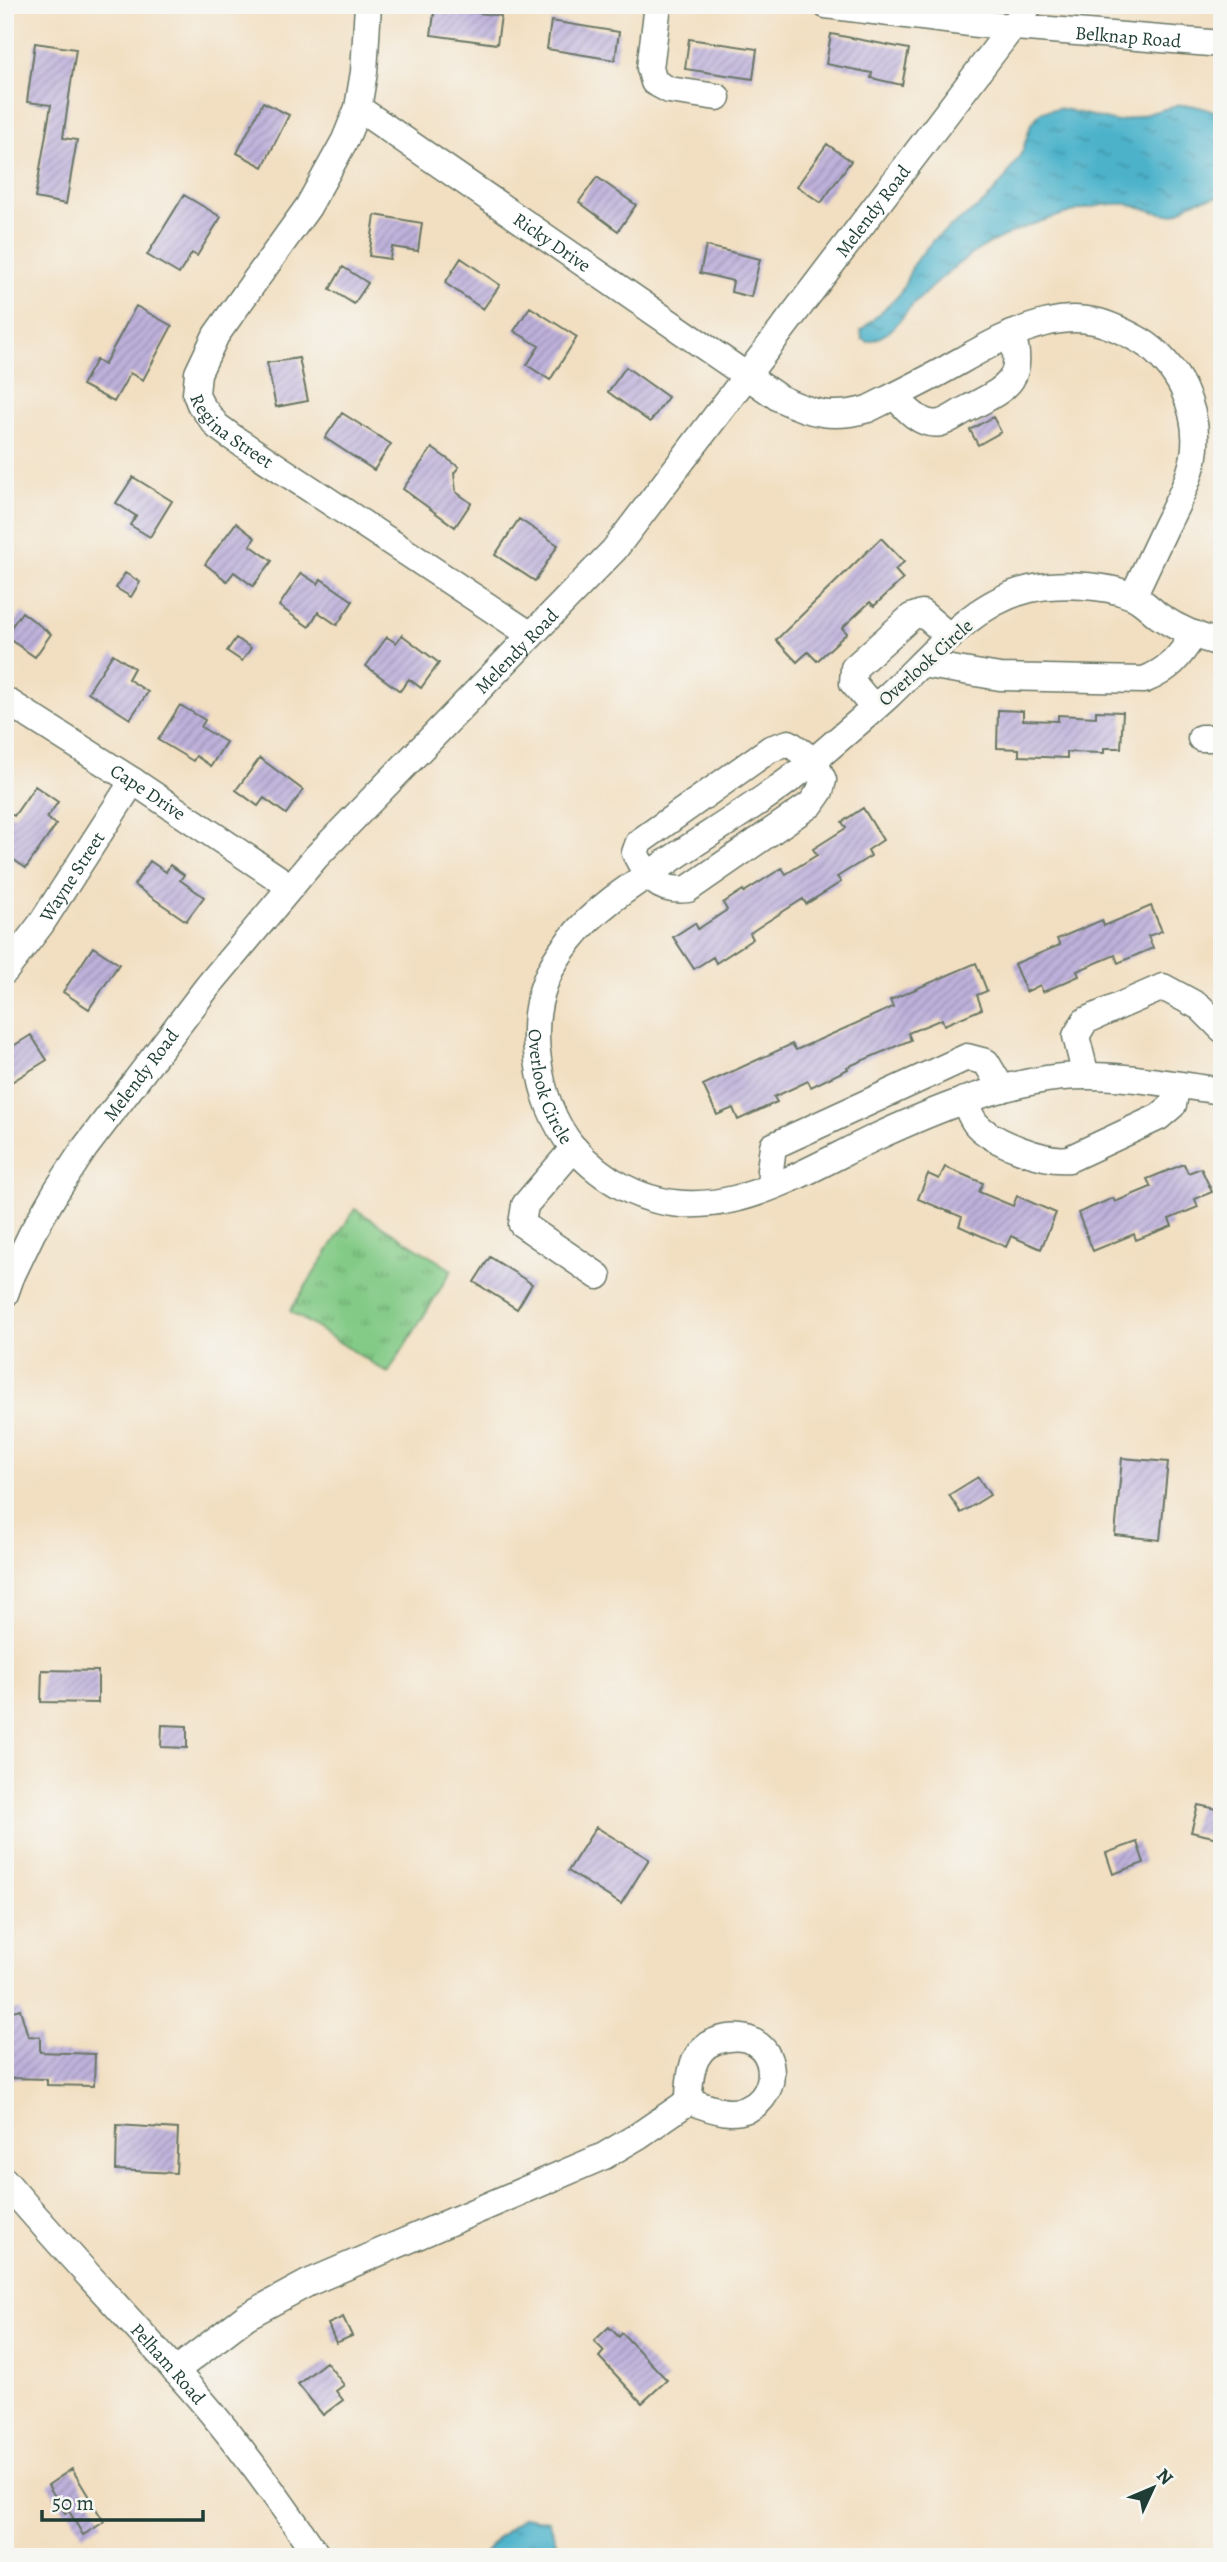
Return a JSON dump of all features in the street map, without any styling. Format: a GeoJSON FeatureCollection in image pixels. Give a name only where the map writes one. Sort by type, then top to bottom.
{"type":"FeatureCollection","features":[{"type":"Feature","properties":{"kind":"street","name":"Regina Street"},"geometry":{"type":"LineString","coordinates":[[368,5],[364,72],[358,108],[345,141],[308,207],[209,347],[196,382],[196,394],[207,415],[232,437],[531,635]]}},
{"type":"Feature","properties":{"kind":"street"},"geometry":{"type":"LineString","coordinates":[[658,5],[650,68],[654,82],[669,90],[717,97]]}},
{"type":"Feature","properties":{"kind":"street","name":"Belknap Road"},"geometry":{"type":"LineString","coordinates":[[826,5],[1012,27],[1222,44]]}},
{"type":"Feature","properties":{"kind":"street","name":"Melendy Road"},"geometry":{"type":"LineString","coordinates":[[5,1294],[32,1233],[85,1149],[208,986],[290,887],[614,550],[1029,5]]}},
{"type":"Feature","properties":{"kind":"street","name":"Ricky Drive"},"geometry":{"type":"LineString","coordinates":[[358,108],[746,375]]}},
{"type":"Feature","properties":{"kind":"street"},"geometry":{"type":"LineString","coordinates":[[746,375],[779,398],[803,410],[845,415],[895,396],[1012,334],[1048,322],[1073,318],[1099,320],[1145,343],[1165,361],[1185,392],[1196,429],[1196,454],[1189,480],[1133,596]]}},
{"type":"Feature","properties":{"kind":"street"},"geometry":{"type":"LineString","coordinates":[[895,396],[922,421],[939,424],[1004,388],[1014,374],[1018,354],[1012,334]]}},
{"type":"Feature","properties":{"kind":"street","name":"Overlook Circle"},"geometry":{"type":"LineString","coordinates":[[1222,643],[1194,635],[1162,618],[1133,596],[1076,586],[1051,586],[1026,590],[1002,599],[950,637],[814,761],[606,905],[569,940],[555,961],[537,1008],[534,1034],[541,1082],[559,1128],[574,1148],[613,1181],[658,1202],[682,1206],[706,1205],[755,1194],[938,1109],[1035,1081],[1086,1076],[1222,1091]]}},
{"type":"Feature","properties":{"kind":"street"},"geometry":{"type":"LineString","coordinates":[[874,708],[853,683],[854,668],[911,617],[922,613],[950,637]]}},
{"type":"Feature","properties":{"kind":"street"},"geometry":{"type":"LineString","coordinates":[[921,664],[1000,677],[1144,680],[1163,672],[1179,658],[1194,635]]}},
{"type":"Feature","properties":{"kind":"street","name":"Cape Drive"},"geometry":{"type":"LineString","coordinates":[[5,700],[133,780],[290,887]]}},
{"type":"Feature","properties":{"kind":"street"},"geometry":{"type":"LineString","coordinates":[[646,875],[635,853],[639,842],[770,749],[789,743],[814,761]]}},
{"type":"Feature","properties":{"kind":"street","name":"Wayne Street"},"geometry":{"type":"LineString","coordinates":[[5,971],[41,924],[133,780]]}},
{"type":"Feature","properties":{"kind":"street"},"geometry":{"type":"LineString","coordinates":[[1086,1076],[1076,1036],[1085,1021],[1163,987],[1200,1007],[1222,1030]]}},
{"type":"Feature","properties":{"kind":"street"},"geometry":{"type":"LineString","coordinates":[[775,1185],[770,1170],[773,1146],[967,1057],[986,1062],[1002,1089]]}},
{"type":"Feature","properties":{"kind":"street"},"geometry":{"type":"LineString","coordinates":[[964,1100],[975,1123],[991,1137],[1055,1161],[1069,1159],[1159,1117],[1173,1105],[1177,1085]]}},
{"type":"Feature","properties":{"kind":"street"},"geometry":{"type":"LineString","coordinates":[[574,1148],[525,1205],[522,1224],[598,1276]]}},
{"type":"Feature","properties":{"kind":"street"},"geometry":{"type":"LineString","coordinates":[[175,2371],[247,2316],[307,2283],[604,2156],[689,2101]]}},
{"type":"Feature","properties":{"kind":"street","name":"Pelham Road"},"geometry":{"type":"LineString","coordinates":[[5,2180],[56,2242],[175,2371],[271,2488],[318,2557]]}},
{"type":"Feature","properties":{"kind":"green space"},"geometry":{"type":"Polygon","coordinates":[[[355,1209],[452,1270],[388,1373],[290,1311],[355,1209]]]}},
{"type":"Feature","properties":{"kind":"water"},"geometry":{"type":"Polygon","coordinates":[[[1179,105],[1191,105],[1222,113],[1222,196],[1194,202],[1172,214],[1126,204],[1097,206],[1063,214],[1014,232],[978,250],[956,266],[885,334],[868,342],[862,339],[861,331],[900,294],[914,263],[933,240],[986,201],[1003,181],[1022,152],[1031,124],[1041,112],[1059,108],[1117,122],[1179,105]]]}},
{"type":"Feature","properties":{"kind":"water"},"geometry":{"type":"Polygon","coordinates":[[[524,2517],[548,2521],[556,2541],[547,2557],[481,2557],[498,2537],[524,2517]]]}},
{"type":"Feature","properties":{"kind":"building"},"geometry":{"type":"Polygon","coordinates":[[[435,7],[501,16],[497,44],[431,35],[435,7]]]}},
{"type":"Feature","properties":{"kind":"building"},"geometry":{"type":"Polygon","coordinates":[[[551,21],[619,32],[615,60],[547,49],[551,21]]]}},
{"type":"Feature","properties":{"kind":"building"},"geometry":{"type":"Polygon","coordinates":[[[831,34],[909,49],[902,85],[871,78],[872,73],[826,64],[831,34]]]}},
{"type":"Feature","properties":{"kind":"building"},"geometry":{"type":"Polygon","coordinates":[[[689,39],[757,49],[753,79],[685,69],[689,39]]]}},
{"type":"Feature","properties":{"kind":"building"},"geometry":{"type":"Polygon","coordinates":[[[35,43],[76,49],[63,138],[77,140],[66,204],[35,198],[51,105],[27,102],[35,43]]]}},
{"type":"Feature","properties":{"kind":"building"},"geometry":{"type":"Polygon","coordinates":[[[263,102],[289,115],[263,167],[237,153],[263,102]]]}},
{"type":"Feature","properties":{"kind":"building"},"geometry":{"type":"Polygon","coordinates":[[[827,144],[851,161],[821,203],[797,186],[827,144]]]}},
{"type":"Feature","properties":{"kind":"building"},"geometry":{"type":"Polygon","coordinates":[[[597,177],[636,205],[618,231],[579,202],[597,177]]]}},
{"type":"Feature","properties":{"kind":"building"},"geometry":{"type":"Polygon","coordinates":[[[184,195],[221,217],[197,256],[192,253],[179,274],[147,255],[184,195]]]}},
{"type":"Feature","properties":{"kind":"building"},"geometry":{"type":"Polygon","coordinates":[[[375,215],[422,223],[418,251],[392,247],[390,259],[369,256],[375,215]]]}},
{"type":"Feature","properties":{"kind":"building"},"geometry":{"type":"Polygon","coordinates":[[[706,246],[760,259],[751,297],[731,292],[733,281],[700,273],[706,246]]]}},
{"type":"Feature","properties":{"kind":"building"},"geometry":{"type":"Polygon","coordinates":[[[461,258],[500,285],[483,309],[445,283],[461,258]]]}},
{"type":"Feature","properties":{"kind":"building"},"geometry":{"type":"Polygon","coordinates":[[[343,267],[368,283],[354,304],[330,289],[343,267]]]}},
{"type":"Feature","properties":{"kind":"building"},"geometry":{"type":"Polygon","coordinates":[[[136,306],[172,326],[143,380],[130,373],[114,402],[82,385],[96,360],[104,365],[136,306]]]}},
{"type":"Feature","properties":{"kind":"building"},"geometry":{"type":"Polygon","coordinates":[[[530,307],[577,337],[550,380],[527,365],[539,346],[514,331],[530,307]]]}},
{"type":"Feature","properties":{"kind":"building"},"geometry":{"type":"Polygon","coordinates":[[[299,358],[308,401],[276,407],[267,363],[299,358]]]}},
{"type":"Feature","properties":{"kind":"building"},"geometry":{"type":"Polygon","coordinates":[[[626,367],[668,397],[650,422],[608,392],[626,367]]]}},
{"type":"Feature","properties":{"kind":"building"},"geometry":{"type":"Polygon","coordinates":[[[342,413],[391,444],[374,470],[325,438],[342,413]]]}},
{"type":"Feature","properties":{"kind":"building"},"geometry":{"type":"Polygon","coordinates":[[[993,417],[1001,432],[978,445],[970,430],[993,417]]]}},
{"type":"Feature","properties":{"kind":"building"},"geometry":{"type":"Polygon","coordinates":[[[432,448],[459,467],[454,473],[456,492],[471,503],[455,527],[403,489],[432,448]]]}},
{"type":"Feature","properties":{"kind":"building"},"geometry":{"type":"Polygon","coordinates":[[[133,477],[172,501],[150,537],[130,525],[136,516],[116,503],[133,477]]]}},
{"type":"Feature","properties":{"kind":"building"},"geometry":{"type":"Polygon","coordinates":[[[519,519],[558,545],[535,581],[495,555],[519,519]]]}},
{"type":"Feature","properties":{"kind":"building"},"geometry":{"type":"Polygon","coordinates":[[[236,523],[255,538],[250,545],[272,561],[253,586],[234,572],[227,581],[205,564],[236,523]]]}},
{"type":"Feature","properties":{"kind":"building"},"geometry":{"type":"Polygon","coordinates":[[[881,538],[904,562],[895,570],[903,579],[874,606],[870,602],[842,628],[847,633],[817,661],[808,652],[797,662],[776,640],[881,538]]]}},
{"type":"Feature","properties":{"kind":"building"},"geometry":{"type":"Polygon","coordinates":[[[125,573],[140,582],[131,597],[116,588],[125,573]]]}},
{"type":"Feature","properties":{"kind":"building"},"geometry":{"type":"Polygon","coordinates":[[[301,573],[318,584],[321,579],[353,601],[337,625],[318,612],[309,627],[279,606],[301,573]]]}},
{"type":"Feature","properties":{"kind":"building"},"geometry":{"type":"Polygon","coordinates":[[[22,612],[51,634],[35,657],[5,636],[22,612]]]}},
{"type":"Feature","properties":{"kind":"building"},"geometry":{"type":"Polygon","coordinates":[[[402,635],[439,663],[421,688],[409,679],[400,691],[366,666],[387,637],[396,643],[402,635]]]}},
{"type":"Feature","properties":{"kind":"building"},"geometry":{"type":"Polygon","coordinates":[[[236,638],[251,648],[242,661],[227,651],[236,638]]]}},
{"type":"Feature","properties":{"kind":"building"},"geometry":{"type":"Polygon","coordinates":[[[113,654],[134,668],[128,679],[148,692],[130,719],[88,692],[113,654]]]}},
{"type":"Feature","properties":{"kind":"building"},"geometry":{"type":"Polygon","coordinates":[[[180,705],[205,720],[201,727],[226,742],[211,766],[196,756],[193,761],[158,740],[180,705]]]}},
{"type":"Feature","properties":{"kind":"building"},"geometry":{"type":"Polygon","coordinates":[[[998,710],[1023,711],[1023,720],[1058,721],[1058,715],[1096,717],[1096,711],[1123,712],[1121,748],[1104,748],[1104,753],[1067,752],[1067,758],[1019,756],[1019,749],[997,748],[998,710]]]}},
{"type":"Feature","properties":{"kind":"building"},"geometry":{"type":"Polygon","coordinates":[[[260,758],[303,790],[286,814],[264,798],[258,806],[236,790],[260,758]]]}},
{"type":"Feature","properties":{"kind":"building"},"geometry":{"type":"Polygon","coordinates":[[[35,786],[58,802],[47,818],[56,825],[26,868],[5,854],[5,810],[14,816],[35,786]]]}},
{"type":"Feature","properties":{"kind":"building"},"geometry":{"type":"Polygon","coordinates":[[[863,808],[883,840],[868,850],[871,856],[837,877],[841,882],[806,904],[803,899],[750,933],[753,939],[716,963],[713,957],[694,969],[673,937],[695,923],[698,929],[727,910],[723,903],[743,890],[744,892],[782,868],[786,874],[817,855],[813,849],[846,828],[842,822],[863,808]]]}},
{"type":"Feature","properties":{"kind":"building"},"geometry":{"type":"Polygon","coordinates":[[[150,861],[166,872],[170,865],[184,875],[180,880],[204,897],[186,921],[134,885],[150,861]]]}},
{"type":"Feature","properties":{"kind":"building"},"geometry":{"type":"Polygon","coordinates":[[[1151,906],[1162,931],[1148,936],[1153,948],[1118,963],[1115,955],[1077,971],[1079,976],[1043,992],[1040,985],[1026,992],[1014,964],[1060,945],[1057,939],[1102,920],[1104,926],[1151,906]]]}},
{"type":"Feature","properties":{"kind":"building"},"geometry":{"type":"Polygon","coordinates":[[[93,947],[119,964],[89,1009],[63,992],[93,947]]]}},
{"type":"Feature","properties":{"kind":"building"},"geometry":{"type":"Polygon","coordinates":[[[976,963],[987,991],[977,995],[982,1009],[944,1025],[942,1019],[908,1033],[911,1040],[847,1067],[848,1069],[811,1087],[808,1081],[774,1097],[777,1102],[738,1120],[733,1108],[717,1115],[703,1085],[792,1044],[796,1050],[893,1007],[890,1000],[976,963]]]}},
{"type":"Feature","properties":{"kind":"building"},"geometry":{"type":"Polygon","coordinates":[[[31,1035],[47,1060],[5,1086],[5,1051],[31,1035]]]}},
{"type":"Feature","properties":{"kind":"building"},"geometry":{"type":"Polygon","coordinates":[[[1184,1164],[1188,1173],[1201,1168],[1212,1192],[1195,1199],[1198,1207],[1169,1219],[1172,1226],[1136,1240],[1134,1234],[1093,1251],[1078,1213],[1113,1198],[1115,1202],[1151,1187],[1147,1179],[1184,1164]]]}},
{"type":"Feature","properties":{"kind":"building"},"geometry":{"type":"Polygon","coordinates":[[[945,1167],[983,1183],[979,1192],[1013,1206],[1017,1196],[1056,1213],[1041,1249],[1011,1236],[1006,1247],[959,1226],[962,1217],[918,1199],[928,1174],[939,1179],[945,1167]]]}},
{"type":"Feature","properties":{"kind":"building"},"geometry":{"type":"Polygon","coordinates":[[[490,1257],[532,1284],[517,1309],[474,1282],[490,1257]]]}},
{"type":"Feature","properties":{"kind":"building"},"geometry":{"type":"Polygon","coordinates":[[[1122,1458],[1168,1462],[1160,1540],[1115,1535],[1122,1458]]]}},
{"type":"Feature","properties":{"kind":"building"},"geometry":{"type":"Polygon","coordinates":[[[978,1477],[990,1495],[961,1513],[949,1495],[978,1477]]]}},
{"type":"Feature","properties":{"kind":"building"},"geometry":{"type":"Polygon","coordinates":[[[42,1670],[98,1671],[98,1703],[41,1702],[42,1670]]]}},
{"type":"Feature","properties":{"kind":"building"},"geometry":{"type":"Polygon","coordinates":[[[162,1725],[187,1726],[187,1748],[161,1747],[162,1725]]]}},
{"type":"Feature","properties":{"kind":"building"},"geometry":{"type":"Polygon","coordinates":[[[1198,1805],[1222,1810],[1222,1839],[1191,1832],[1198,1805]]]}},
{"type":"Feature","properties":{"kind":"building"},"geometry":{"type":"Polygon","coordinates":[[[596,1827],[649,1859],[621,1904],[568,1871],[596,1827]]]}},
{"type":"Feature","properties":{"kind":"building"},"geometry":{"type":"Polygon","coordinates":[[[1137,1842],[1144,1863],[1113,1874],[1106,1853],[1137,1842]]]}},
{"type":"Feature","properties":{"kind":"building"},"geometry":{"type":"Polygon","coordinates":[[[20,2009],[28,2036],[40,2037],[40,2052],[95,2054],[94,2086],[47,2085],[47,2079],[10,2078],[10,2052],[5,2054],[5,2013],[20,2009]]]}},
{"type":"Feature","properties":{"kind":"building"},"geometry":{"type":"Polygon","coordinates":[[[117,2125],[178,2129],[176,2173],[116,2170],[117,2125]]]}},
{"type":"Feature","properties":{"kind":"building"},"geometry":{"type":"Polygon","coordinates":[[[343,2317],[352,2336],[336,2343],[328,2324],[343,2317]]]}},
{"type":"Feature","properties":{"kind":"building"},"geometry":{"type":"Polygon","coordinates":[[[609,2327],[619,2337],[622,2333],[667,2380],[642,2403],[599,2357],[604,2351],[594,2341],[609,2327]]]}},
{"type":"Feature","properties":{"kind":"building"},"geometry":{"type":"Polygon","coordinates":[[[326,2362],[344,2385],[336,2391],[343,2400],[323,2415],[298,2384],[326,2362]]]}},
{"type":"Feature","properties":{"kind":"building"},"geometry":{"type":"Polygon","coordinates":[[[72,2469],[104,2522],[83,2535],[69,2511],[65,2513],[48,2485],[72,2469]]]}}]}
